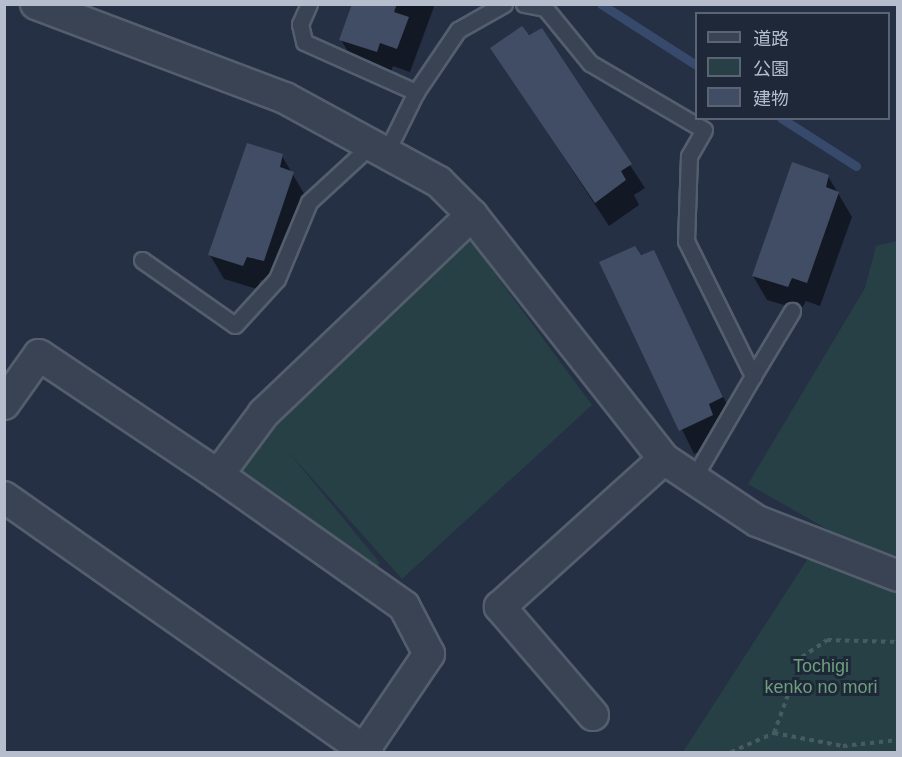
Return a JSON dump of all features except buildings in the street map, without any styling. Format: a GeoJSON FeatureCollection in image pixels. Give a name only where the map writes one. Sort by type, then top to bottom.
{"type":"FeatureCollection","features":[{"type":"Feature","properties":{"kind":"street"},"geometry":{"type":"LineString","coordinates":[[36,4],[285,98],[439,182],[472,215],[664,459],[757,521],[897,576]]}},
{"type":"Feature","properties":{"kind":"street"},"geometry":{"type":"LineString","coordinates":[[219,475],[264,413],[472,215]]}},
{"type":"Feature","properties":{"kind":"street"},"geometry":{"type":"LineString","coordinates":[[4,404],[39,356],[219,475],[404,606],[429,654],[366,751],[4,497]]}},
{"type":"Feature","properties":{"kind":"street"},"geometry":{"type":"LineString","coordinates":[[593,715],[500,607],[664,459]]}},
{"type":"Feature","properties":{"kind":"lane"},"geometry":{"type":"LineString","coordinates":[[309,4],[300,24],[304,42],[416,92]]}},
{"type":"Feature","properties":{"kind":"lane"},"geometry":{"type":"LineString","coordinates":[[142,260],[235,325],[277,279],[309,202],[378,149],[458,30],[504,4]]}},
{"type":"Feature","properties":{"kind":"lane"},"geometry":{"type":"LineString","coordinates":[[524,4],[545,8],[591,63],[704,130],[689,156],[686,242],[753,375]]}},
{"type":"Feature","properties":{"kind":"lane"},"geometry":{"type":"LineString","coordinates":[[693,479],[792,311]]}},
{"type":"Feature","properties":{"kind":"path"},"geometry":{"type":"LineString","coordinates":[[774,733],[802,657],[827,640],[897,642]]}},
{"type":"Feature","properties":{"kind":"path"},"geometry":{"type":"LineString","coordinates":[[730,753],[774,733],[843,746],[897,740]]}},
{"type":"Feature","properties":{"kind":"green space"},"geometry":{"type":"Polygon","coordinates":[[[471,241],[592,405],[402,579],[286,449],[380,563],[375,569],[242,482],[238,460],[266,426],[471,241]]]}},
{"type":"Feature","properties":{"kind":"green space","name":"Tochigi kenko no mori"},"geometry":{"type":"Polygon","coordinates":[[[897,241],[897,752],[683,752],[827,529],[748,484],[865,288],[876,246],[897,241]]]}},
{"type":"Feature","properties":{"kind":"waterway"},"geometry":{"type":"LineString","coordinates":[[601,4],[695,64]]}},
{"type":"Feature","properties":{"kind":"waterway"},"geometry":{"type":"LineString","coordinates":[[784,120],[856,166]]}}]}
